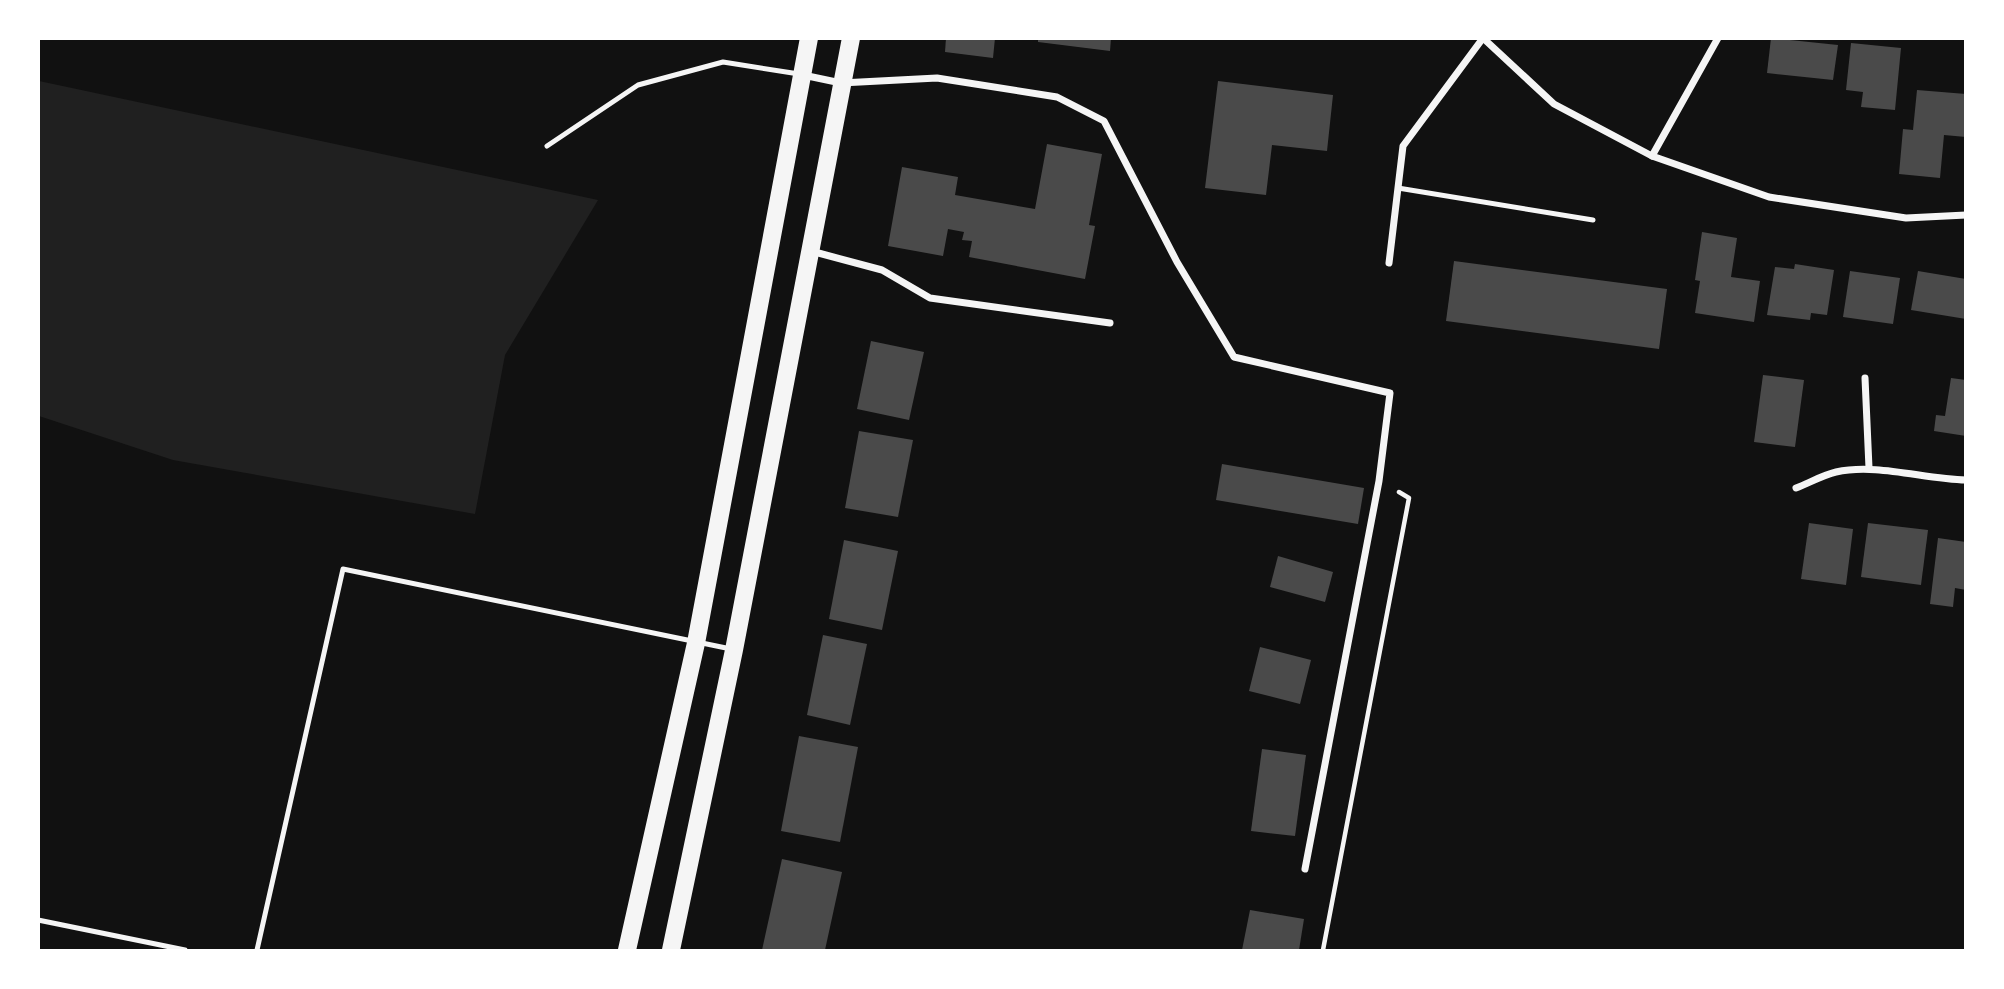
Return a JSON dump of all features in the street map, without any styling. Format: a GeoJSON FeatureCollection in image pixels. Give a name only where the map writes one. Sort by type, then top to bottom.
{"type":"FeatureCollection","features":[{"type":"Feature","properties":{"kind":"main road"},"geometry":{"type":"LineString","coordinates":[[626,950],[696,643],[809,38]]}},
{"type":"Feature","properties":{"kind":"main road"},"geometry":{"type":"LineString","coordinates":[[671,950],[734,650],[851,38]]}},
{"type":"Feature","properties":{"kind":"street"},"geometry":{"type":"LineString","coordinates":[[1389,263],[1403,146],[1483,38],[1554,104],[1652,156],[1769,197],[1906,218],[1965,215]]}},
{"type":"Feature","properties":{"kind":"street"},"geometry":{"type":"LineString","coordinates":[[1652,156],[1718,38]]}},
{"type":"Feature","properties":{"kind":"street"},"geometry":{"type":"LineString","coordinates":[[802,74],[841,83],[937,78],[1057,97],[1104,121],[1177,262],[1234,357],[1390,393],[1379,481],[1305,869]]}},
{"type":"Feature","properties":{"kind":"street"},"geometry":{"type":"LineString","coordinates":[[810,250],[882,270],[930,298],[1110,323]]}},
{"type":"Feature","properties":{"kind":"street"},"geometry":{"type":"LineString","coordinates":[[1865,378],[1869,468]]}},
{"type":"Feature","properties":{"kind":"street"},"geometry":{"type":"LineString","coordinates":[[1796,488],[1835,472],[1869,468],[1936,480],[1965,480]]}},
{"type":"Feature","properties":{"kind":"lane"},"geometry":{"type":"LineString","coordinates":[[547,146],[638,85],[723,62],[802,74]]}},
{"type":"Feature","properties":{"kind":"lane"},"geometry":{"type":"LineString","coordinates":[[1398,187],[1593,220]]}},
{"type":"Feature","properties":{"kind":"lane"},"geometry":{"type":"LineString","coordinates":[[257,950],[343,569],[734,650]]}},
{"type":"Feature","properties":{"kind":"lane"},"geometry":{"type":"LineString","coordinates":[[38,920],[185,950]]}},
{"type":"Feature","properties":{"kind":"path"},"geometry":{"type":"LineString","coordinates":[[1323,950],[1409,498],[1379,481]]}},
{"type":"Feature","properties":{"kind":"shaded area"},"geometry":{"type":"Polygon","coordinates":[[[39,81],[598,200],[505,355],[475,514],[173,460],[39,416],[39,81]]]}},
{"type":"Feature","properties":{"kind":"building"},"geometry":{"type":"Polygon","coordinates":[[[946,38],[995,38],[993,58],[945,52],[946,38]]]}},
{"type":"Feature","properties":{"kind":"building"},"geometry":{"type":"Polygon","coordinates":[[[1038,38],[1111,38],[1110,51],[1038,42],[1038,38]]]}},
{"type":"Feature","properties":{"kind":"building"},"geometry":{"type":"Polygon","coordinates":[[[1771,38],[1838,45],[1833,80],[1767,73],[1771,38]]]}},
{"type":"Feature","properties":{"kind":"building"},"geometry":{"type":"Polygon","coordinates":[[[1851,43],[1901,48],[1895,110],[1861,107],[1863,92],[1846,90],[1851,43]]]}},
{"type":"Feature","properties":{"kind":"building"},"geometry":{"type":"Polygon","coordinates":[[[1218,81],[1333,95],[1327,151],[1272,145],[1266,195],[1205,188],[1218,81]]]}},
{"type":"Feature","properties":{"kind":"building"},"geometry":{"type":"Polygon","coordinates":[[[1917,90],[1966,94],[1966,137],[1944,135],[1940,178],[1899,174],[1903,129],[1913,130],[1917,90]]]}},
{"type":"Feature","properties":{"kind":"building"},"geometry":{"type":"Polygon","coordinates":[[[1047,144],[1102,154],[1089,225],[1095,226],[1085,279],[969,257],[972,241],[962,240],[964,232],[948,229],[943,256],[888,246],[902,167],[958,177],[955,195],[1035,209],[1047,144]]]}},
{"type":"Feature","properties":{"kind":"building"},"geometry":{"type":"Polygon","coordinates":[[[1702,232],[1737,238],[1731,277],[1760,281],[1754,322],[1695,313],[1700,281],[1695,280],[1702,232]]]}},
{"type":"Feature","properties":{"kind":"building"},"geometry":{"type":"Polygon","coordinates":[[[1454,261],[1667,289],[1659,349],[1446,321],[1454,261]]]}},
{"type":"Feature","properties":{"kind":"building"},"geometry":{"type":"Polygon","coordinates":[[[1795,264],[1834,270],[1827,315],[1811,313],[1810,320],[1767,315],[1775,267],[1794,269],[1795,264]]]}},
{"type":"Feature","properties":{"kind":"building"},"geometry":{"type":"Polygon","coordinates":[[[1850,271],[1900,278],[1893,324],[1843,317],[1850,271]]]}},
{"type":"Feature","properties":{"kind":"building"},"geometry":{"type":"Polygon","coordinates":[[[1918,271],[1966,279],[1966,319],[1911,310],[1918,271]]]}},
{"type":"Feature","properties":{"kind":"building"},"geometry":{"type":"Polygon","coordinates":[[[871,341],[924,352],[909,420],[857,409],[871,341]]]}},
{"type":"Feature","properties":{"kind":"building"},"geometry":{"type":"Polygon","coordinates":[[[1763,375],[1804,380],[1795,447],[1754,442],[1763,375]]]}},
{"type":"Feature","properties":{"kind":"building"},"geometry":{"type":"Polygon","coordinates":[[[1951,378],[1966,380],[1966,436],[1934,431],[1936,415],[1945,416],[1951,378]]]}},
{"type":"Feature","properties":{"kind":"building"},"geometry":{"type":"Polygon","coordinates":[[[859,431],[913,440],[898,517],[845,508],[859,431]]]}},
{"type":"Feature","properties":{"kind":"building"},"geometry":{"type":"Polygon","coordinates":[[[1222,464],[1364,488],[1358,524],[1216,500],[1222,464]]]}},
{"type":"Feature","properties":{"kind":"building"},"geometry":{"type":"Polygon","coordinates":[[[1809,523],[1853,529],[1846,585],[1801,579],[1809,523]]]}},
{"type":"Feature","properties":{"kind":"building"},"geometry":{"type":"Polygon","coordinates":[[[1868,523],[1928,530],[1921,585],[1861,577],[1868,523]]]}},
{"type":"Feature","properties":{"kind":"building"},"geometry":{"type":"Polygon","coordinates":[[[1938,538],[1966,542],[1966,590],[1955,588],[1953,607],[1930,604],[1938,538]]]}},
{"type":"Feature","properties":{"kind":"building"},"geometry":{"type":"Polygon","coordinates":[[[844,540],[898,551],[882,630],[829,619],[844,540]]]}},
{"type":"Feature","properties":{"kind":"building"},"geometry":{"type":"Polygon","coordinates":[[[1278,556],[1333,572],[1325,602],[1270,587],[1278,556]]]}},
{"type":"Feature","properties":{"kind":"building"},"geometry":{"type":"Polygon","coordinates":[[[823,635],[867,644],[850,725],[807,715],[823,635]]]}},
{"type":"Feature","properties":{"kind":"building"},"geometry":{"type":"Polygon","coordinates":[[[1260,647],[1311,660],[1300,704],[1249,691],[1260,647]]]}},
{"type":"Feature","properties":{"kind":"building"},"geometry":{"type":"Polygon","coordinates":[[[799,736],[858,747],[840,842],[781,831],[799,736]]]}},
{"type":"Feature","properties":{"kind":"building"},"geometry":{"type":"Polygon","coordinates":[[[1262,749],[1306,755],[1295,836],[1251,831],[1262,749]]]}},
{"type":"Feature","properties":{"kind":"building"},"geometry":{"type":"Polygon","coordinates":[[[782,859],[842,872],[825,950],[762,950],[782,859]]]}},
{"type":"Feature","properties":{"kind":"building"},"geometry":{"type":"Polygon","coordinates":[[[1250,910],[1304,919],[1299,950],[1242,950],[1250,910]]]}}]}
